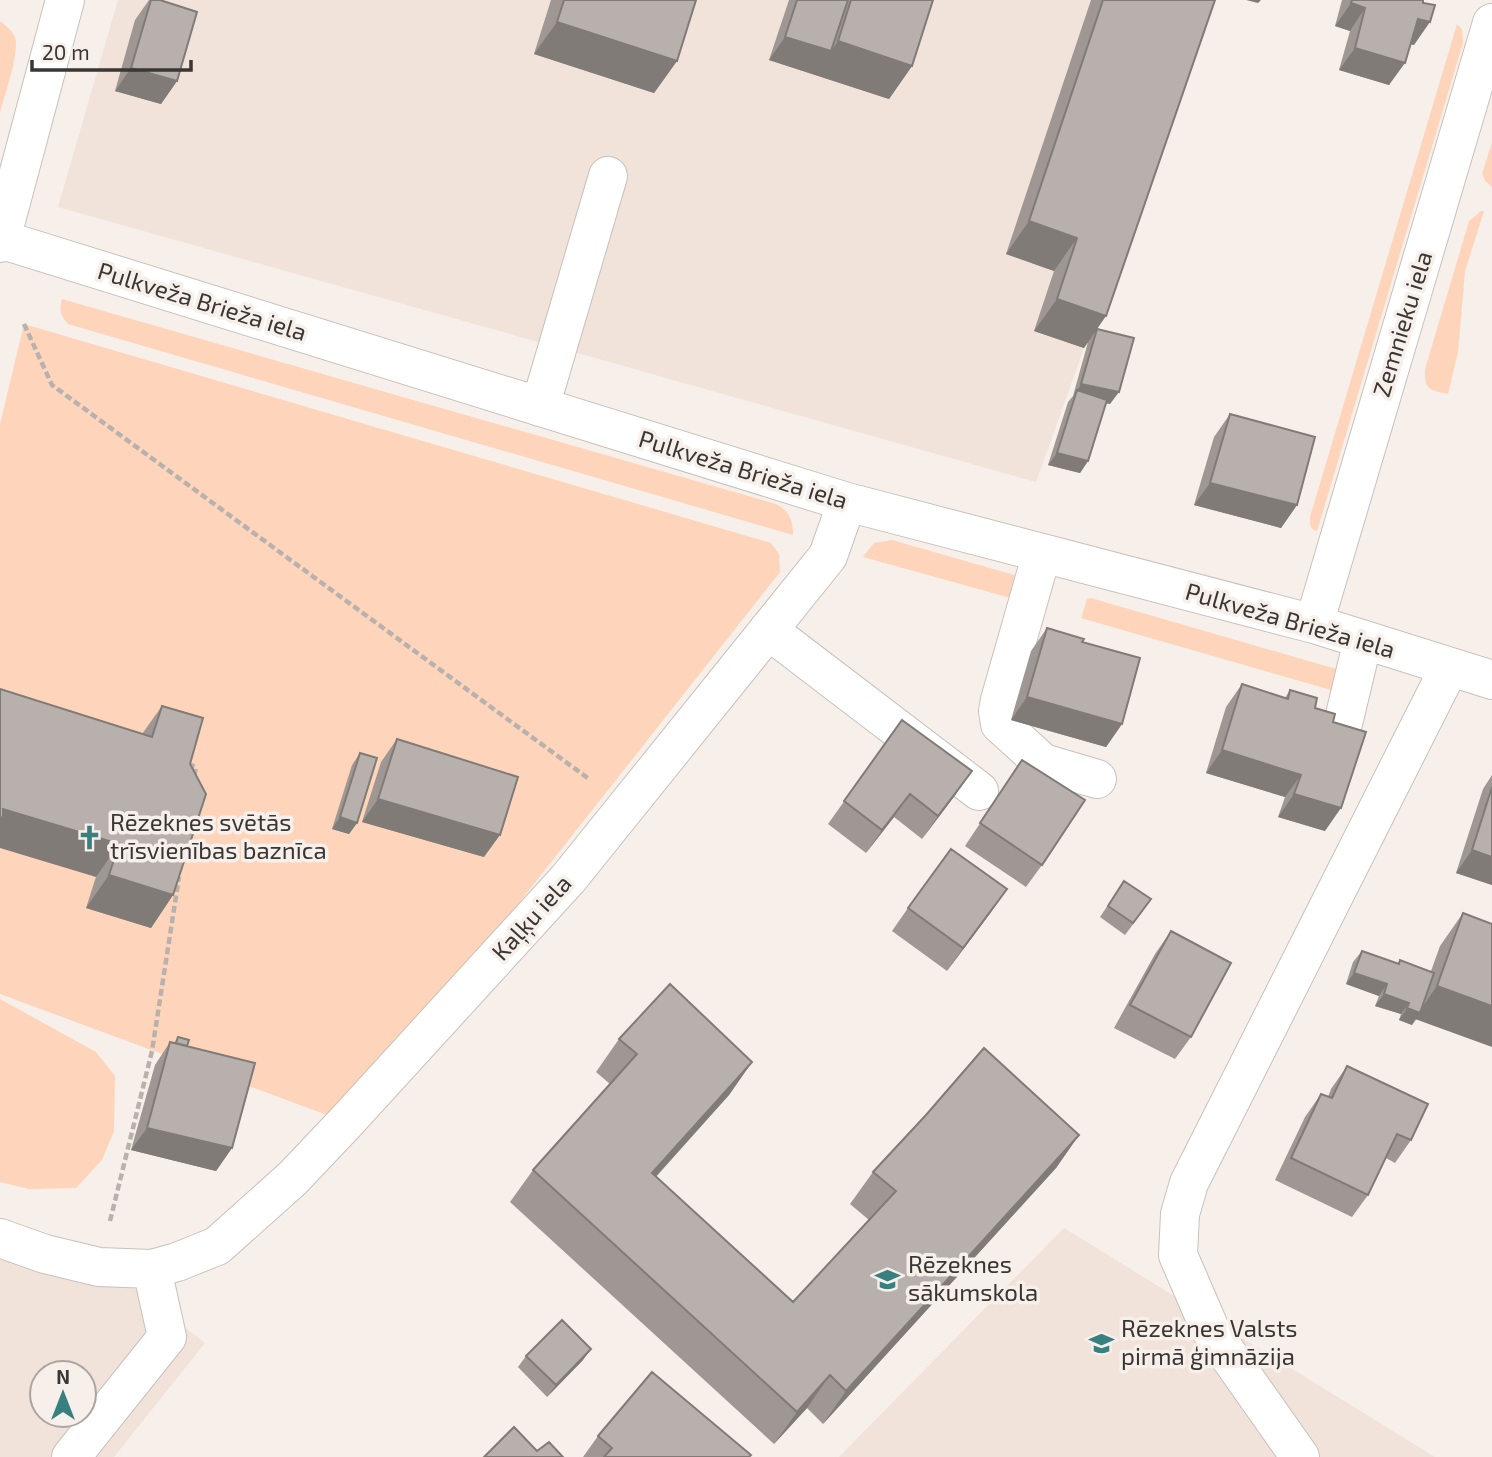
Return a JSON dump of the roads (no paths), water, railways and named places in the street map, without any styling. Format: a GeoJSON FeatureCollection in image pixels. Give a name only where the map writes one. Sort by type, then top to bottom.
{"type":"FeatureCollection","features":[{"type":"Feature","properties":{"kind":"street"},"geometry":{"type":"LineString","coordinates":[[0,241],[65,0]]}},
{"type":"Feature","properties":{"kind":"street","name":"Zemnieku iela"},"geometry":{"type":"LineString","coordinates":[[1314,624],[1492,23]]}},
{"type":"Feature","properties":{"kind":"street"},"geometry":{"type":"LineString","coordinates":[[540,407],[608,176]]}},
{"type":"Feature","properties":{"kind":"street","name":"Pulkveža Brieža iela"},"geometry":{"type":"LineString","coordinates":[[0,241],[847,502],[1314,624],[1492,680]]}},
{"type":"Feature","properties":{"kind":"street","name":"Kaļķu iela"},"geometry":{"type":"LineString","coordinates":[[0,1238],[45,1254],[99,1267],[152,1269],[218,1246],[293,1178],[568,880],[828,556],[847,502]]}},
{"type":"Feature","properties":{"kind":"street"},"geometry":{"type":"LineString","coordinates":[[1042,553],[1000,700],[1000,724],[1043,763],[1097,779]]}},
{"type":"Feature","properties":{"kind":"street"},"geometry":{"type":"LineString","coordinates":[[768,630],[979,791]]}},
{"type":"Feature","properties":{"kind":"street"},"geometry":{"type":"LineString","coordinates":[[1340,736],[1363,640]]}},
{"type":"Feature","properties":{"kind":"street"},"geometry":{"type":"LineString","coordinates":[[1300,1457],[1210,1329],[1178,1255],[1180,1214],[1189,1183],[1449,668]]}},
{"type":"Feature","properties":{"kind":"street"},"geometry":{"type":"LineString","coordinates":[[71,1457],[167,1336],[152,1269]]}},
{"type":"Feature","properties":{"kind":"place","name":"Rēzeknes svētās trīsvienības baznīca"},"geometry":{"type":"Point","coordinates":[90,837]}},
{"type":"Feature","properties":{"kind":"place","name":"Rēzeknes sākumskola"},"geometry":{"type":"Point","coordinates":[888,1279]}},
{"type":"Feature","properties":{"kind":"place","name":"Rēzeknes Valsts pirmā ģimnāzija"},"geometry":{"type":"Point","coordinates":[1101,1343]}}]}
